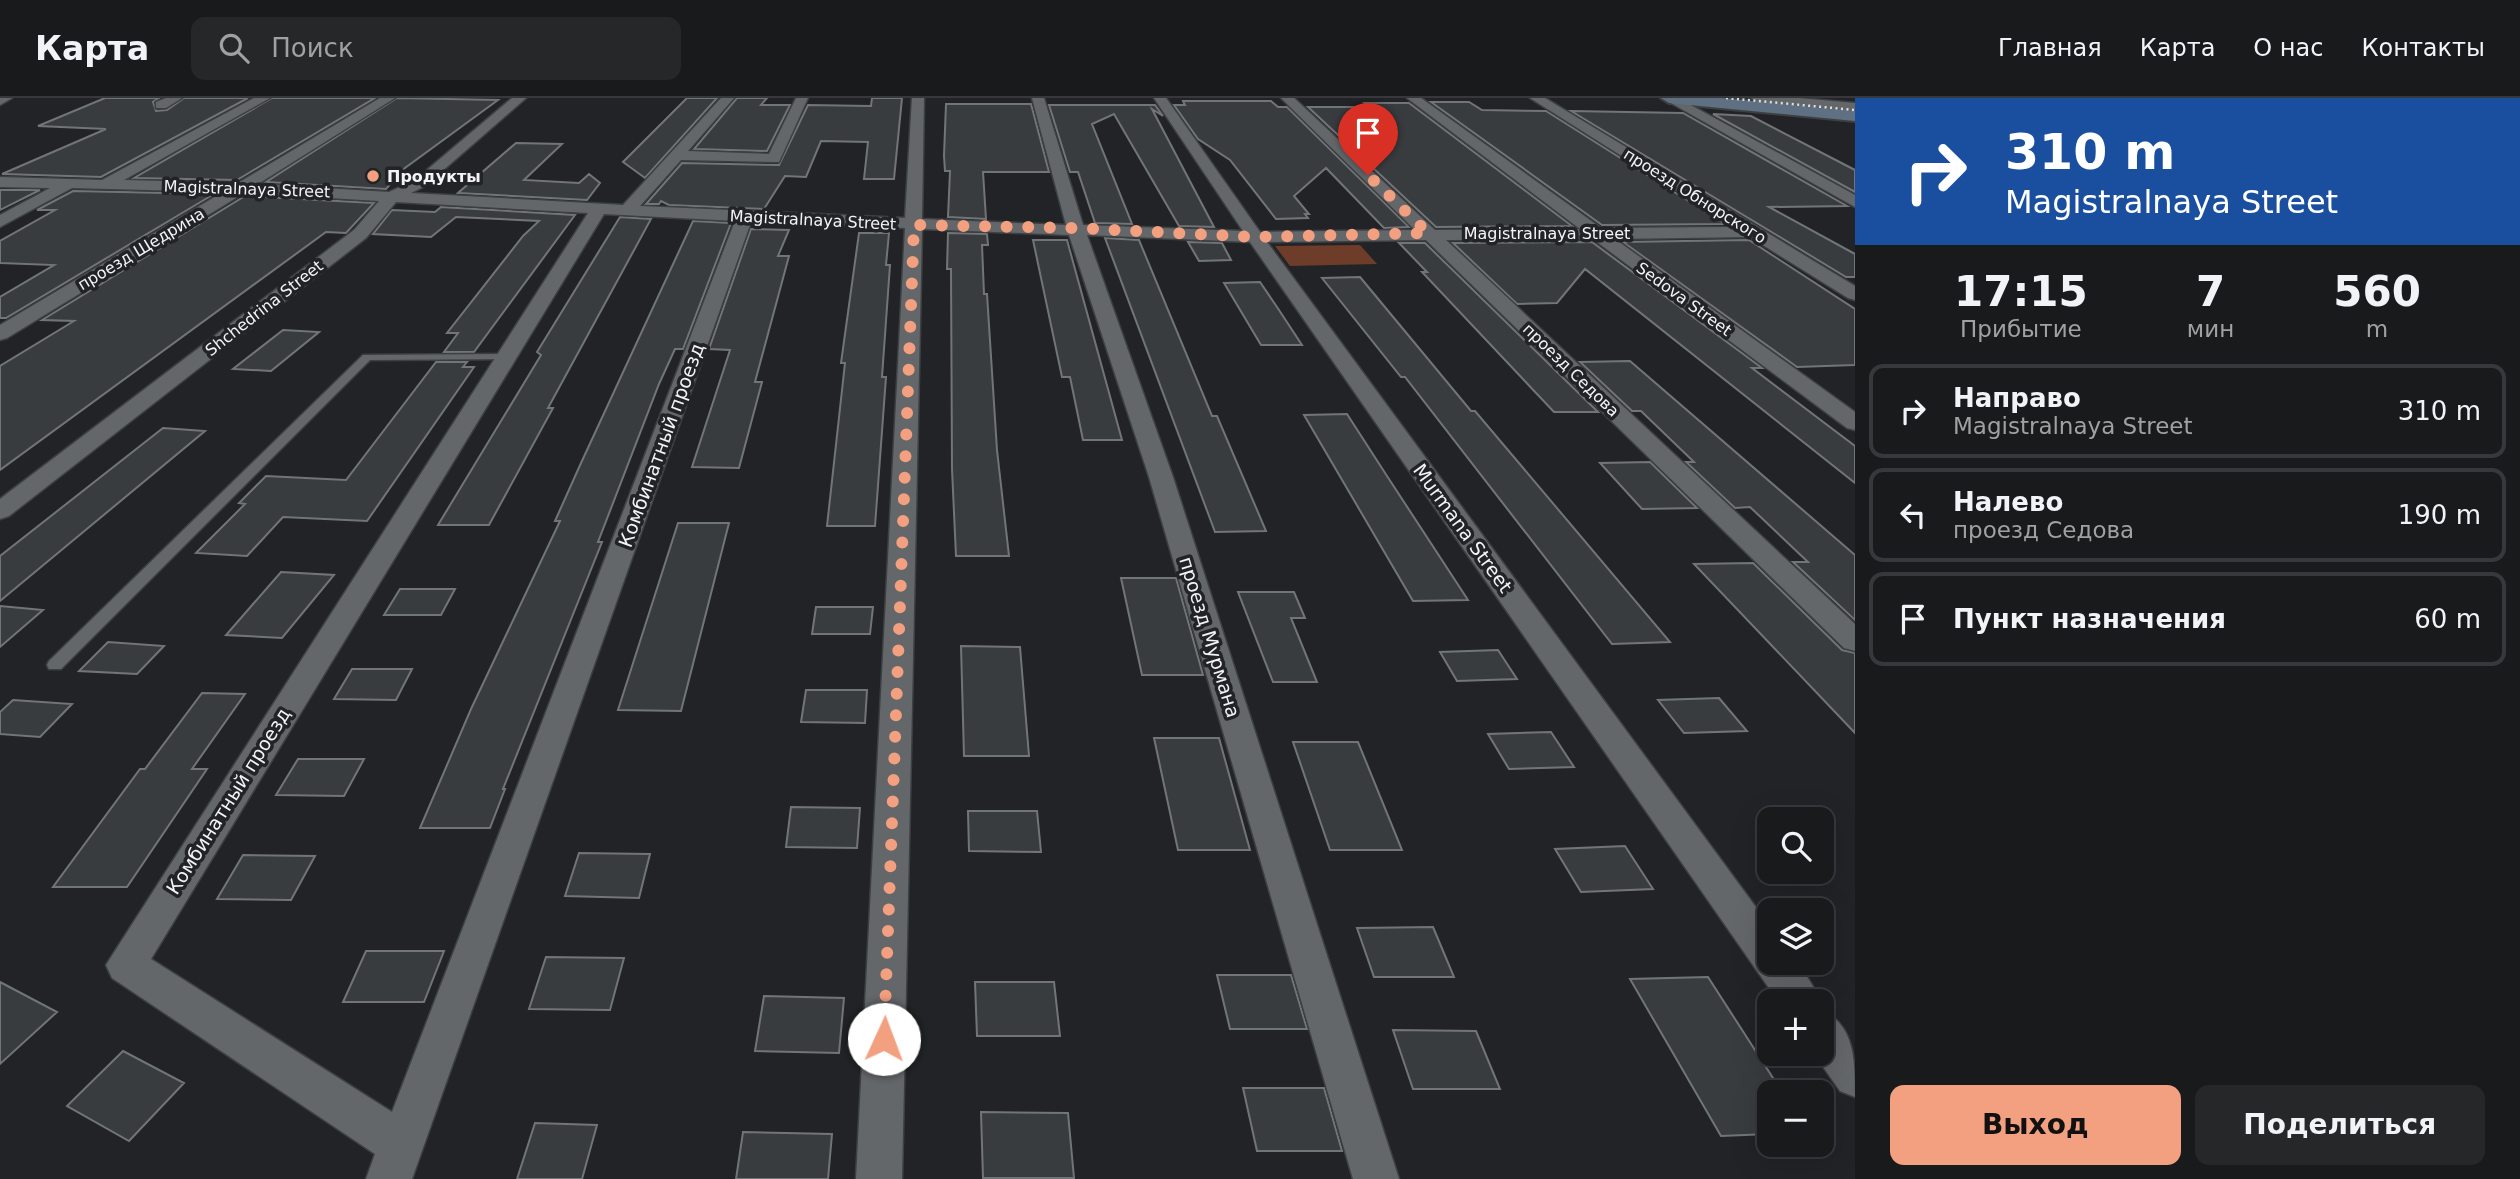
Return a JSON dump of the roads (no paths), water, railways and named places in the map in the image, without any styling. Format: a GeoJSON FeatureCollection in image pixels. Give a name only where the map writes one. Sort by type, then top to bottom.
{"type":"FeatureCollection","features":[{"type":"Feature","properties":{"kind":"street"},"geometry":{"type":"LineString","coordinates":[[0,101],[6,98]]}},
{"type":"Feature","properties":{"kind":"street"},"geometry":{"type":"LineString","coordinates":[[161,105],[176,98]]}},
{"type":"Feature","properties":{"kind":"street"},"geometry":{"type":"LineString","coordinates":[[106,184],[264,98]]}},
{"type":"Feature","properties":{"kind":"street","name":"проезд Щедрина"},"geometry":{"type":"LineString","coordinates":[[0,334],[389,98]]}},
{"type":"Feature","properties":{"kind":"street","name":"Shchedrina Street"},"geometry":{"type":"LineString","coordinates":[[0,511],[360,234],[392,196],[420,183],[520,98]]}},
{"type":"Feature","properties":{"kind":"street","name":"Комбинатный проезд"},"geometry":{"type":"LineString","coordinates":[[402,1144],[126,965],[506,357],[613,210],[677,155],[728,98]]}},
{"type":"Feature","properties":{"kind":"street"},"geometry":{"type":"LineString","coordinates":[[677,155],[774,159],[802,98]]}},
{"type":"Feature","properties":{"kind":"street"},"geometry":{"type":"LineString","coordinates":[[879,1179],[918,98]]}},
{"type":"Feature","properties":{"kind":"street","name":"проезд Мурмана"},"geometry":{"type":"LineString","coordinates":[[1038,98],[1076,228],[1161,477],[1376,1179]]}},
{"type":"Feature","properties":{"kind":"street","name":"Murmana Street"},"geometry":{"type":"LineString","coordinates":[[1160,98],[1255,237],[1757,939]]}},
{"type":"Feature","properties":{"kind":"street","name":"проезд Седова"},"geometry":{"type":"LineString","coordinates":[[1287,98],[1855,641]]}},
{"type":"Feature","properties":{"kind":"street","name":"Sedova Street"},"geometry":{"type":"LineString","coordinates":[[1413,98],[1855,423]]}},
{"type":"Feature","properties":{"kind":"street","name":"проезд Обнорского"},"geometry":{"type":"LineString","coordinates":[[1536,98],[1855,294]]}},
{"type":"Feature","properties":{"kind":"street"},"geometry":{"type":"LineString","coordinates":[[1669,98],[1855,116]]}},
{"type":"Feature","properties":{"kind":"street"},"geometry":{"type":"LineString","coordinates":[[1669,98],[1855,202]]}},
{"type":"Feature","properties":{"kind":"street"},"geometry":{"type":"LineString","coordinates":[[1757,98],[1855,107]]}},
{"type":"Feature","properties":{"kind":"street"},"geometry":{"type":"LineString","coordinates":[[1818,112],[1855,129]]}},
{"type":"Feature","properties":{"kind":"street","name":"Magistralnaya Street"},"geometry":{"type":"LineString","coordinates":[[0,182],[243,188],[745,217],[1255,237],[1428,233],[1752,232]]}},
{"type":"Feature","properties":{"kind":"street"},"geometry":{"type":"LineString","coordinates":[[0,222],[70,183]]}},
{"type":"Feature","properties":{"kind":"street","name":"Комбинатный проезд"},"geometry":{"type":"LineString","coordinates":[[388,1179],[745,217]]}},
{"type":"Feature","properties":{"kind":"street"},"geometry":{"type":"LineString","coordinates":[[1834,1047],[1855,1076]]}},
{"type":"Feature","properties":{"kind":"lane"},"geometry":{"type":"LineString","coordinates":[[55,665],[367,357],[506,357]]}},
{"type":"Feature","properties":{"kind":"railway"},"geometry":{"type":"LineString","coordinates":[[1726,98],[1855,110]]}},
{"type":"Feature","properties":{"kind":"place","name":"Продукты"},"geometry":{"type":"Point","coordinates":[373,176]}}]}
